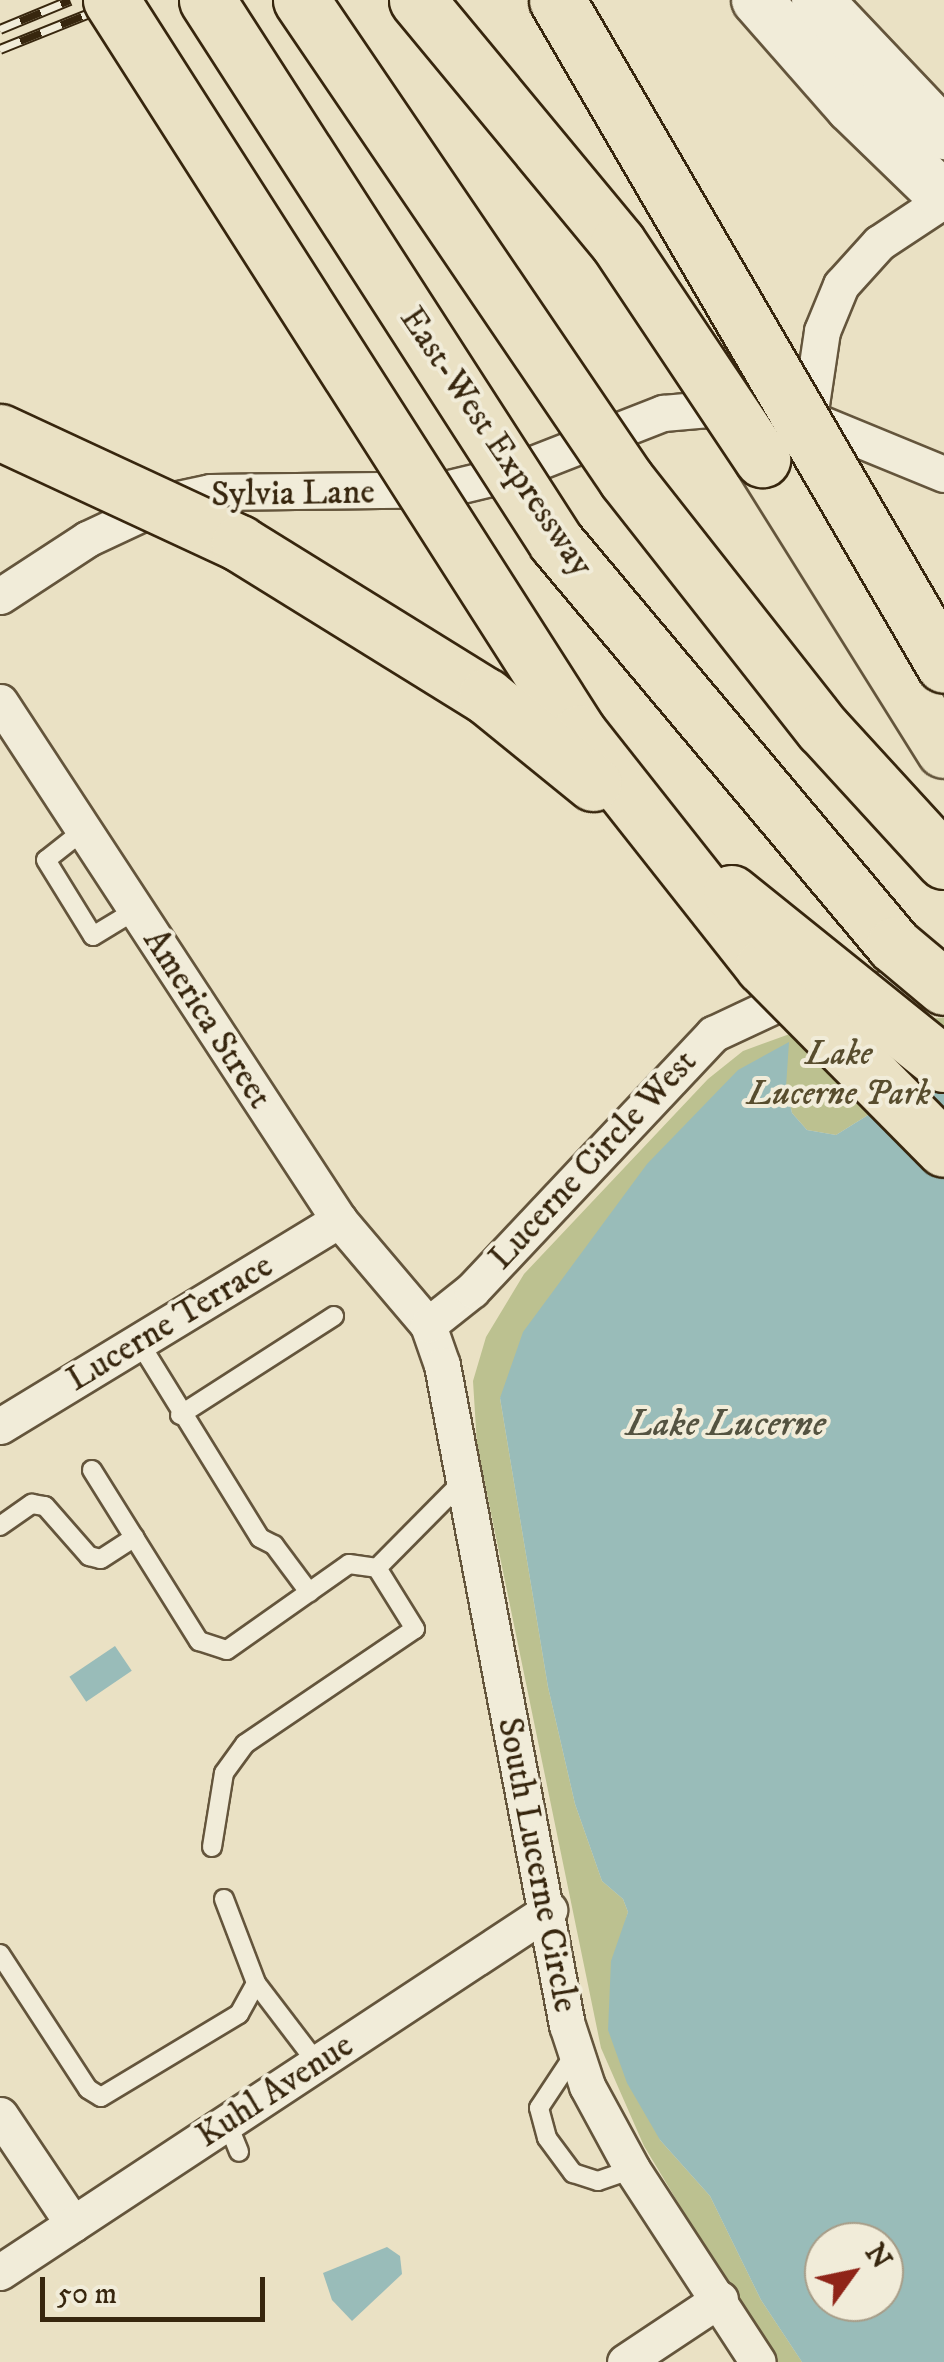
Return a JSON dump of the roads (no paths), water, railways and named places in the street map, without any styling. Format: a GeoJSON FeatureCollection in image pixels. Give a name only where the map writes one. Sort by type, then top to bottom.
{"type":"FeatureCollection","features":[{"type":"Feature","properties":{"kind":"highway"},"geometry":{"type":"LineString","coordinates":[[111,0],[579,732],[762,966],[944,1150]]}},
{"type":"Feature","properties":{"kind":"highway","name":"East-West Expressway"},"geometry":{"type":"LineString","coordinates":[[207,0],[556,542],[894,944],[944,988]]}},
{"type":"Feature","properties":{"kind":"highway"},"geometry":{"type":"LineString","coordinates":[[301,0],[626,479],[824,729],[944,861]]}},
{"type":"Feature","properties":{"kind":"highway"},"geometry":{"type":"LineString","coordinates":[[418,0],[607,228],[762,459],[944,750]]}},
{"type":"Feature","properties":{"kind":"highway"},"geometry":{"type":"LineString","coordinates":[[557,0],[944,666]]}},
{"type":"Feature","properties":{"kind":"highway"},"geometry":{"type":"LineString","coordinates":[[0,432],[238,543],[486,696],[944,1064]]}},
{"type":"Feature","properties":{"kind":"main road"},"geometry":{"type":"LineString","coordinates":[[758,0],[828,83],[944,199]]}},
{"type":"Feature","properties":{"kind":"main road"},"geometry":{"type":"LineString","coordinates":[[817,0],[944,134]]}},
{"type":"Feature","properties":{"kind":"street"},"geometry":{"type":"LineString","coordinates":[[809,418],[822,331],[841,285],[879,243],[944,199]]}},
{"type":"Feature","properties":{"kind":"street","name":"Sylvia Lane"},"geometry":{"type":"LineString","coordinates":[[0,596],[88,538],[168,500],[210,492],[445,489],[663,413],[743,406],[809,418],[944,474]]}},
{"type":"Feature","properties":{"kind":"street","name":"America Street"},"geometry":{"type":"LineString","coordinates":[[0,702],[339,1220],[428,1325]]}},
{"type":"Feature","properties":{"kind":"street","name":"Lucerne Circle West"},"geometry":{"type":"LineString","coordinates":[[428,1325],[472,1290],[713,1034],[775,1004],[836,991],[944,988]]}},
{"type":"Feature","properties":{"kind":"street","name":"Lucerne Terrace"},"geometry":{"type":"LineString","coordinates":[[1,1423],[339,1220]]}},
{"type":"Feature","properties":{"kind":"street","name":"South Lucerne Circle"},"geometry":{"type":"LineString","coordinates":[[428,1325],[442,1365],[576,2051],[632,2168],[758,2362]]}},
{"type":"Feature","properties":{"kind":"street","name":"Kuhl Avenue"},"geometry":{"type":"LineString","coordinates":[[0,2272],[72,2224],[233,2137],[316,2064],[549,1910]]}},
{"type":"Feature","properties":{"kind":"street"},"geometry":{"type":"LineString","coordinates":[[0,2115],[72,2224]]}},
{"type":"Feature","properties":{"kind":"street"},"geometry":{"type":"LineString","coordinates":[[626,2362],[720,2299]]}},
{"type":"Feature","properties":{"kind":"lane"},"geometry":{"type":"LineString","coordinates":[[84,830],[46,860],[93,936],[136,910]]}},
{"type":"Feature","properties":{"kind":"lane"},"geometry":{"type":"LineString","coordinates":[[180,1415],[334,1316]]}},
{"type":"Feature","properties":{"kind":"lane"},"geometry":{"type":"LineString","coordinates":[[139,1342],[180,1415],[260,1538],[274,1545],[309,1592]]}},
{"type":"Feature","properties":{"kind":"lane"},"geometry":{"type":"LineString","coordinates":[[92,1470],[185,1625],[199,1641],[227,1650],[349,1564],[377,1568],[415,1629],[245,1744],[224,1773],[212,1847]]}},
{"type":"Feature","properties":{"kind":"lane"},"geometry":{"type":"LineString","coordinates":[[377,1568],[463,1481]]}},
{"type":"Feature","properties":{"kind":"lane"},"geometry":{"type":"LineString","coordinates":[[0,1526],[32,1504],[45,1506],[78,1544],[101,1559],[135,1537]]}},
{"type":"Feature","properties":{"kind":"lane"},"geometry":{"type":"LineString","coordinates":[[224,1899],[256,1983],[316,2064]]}},
{"type":"Feature","properties":{"kind":"lane"},"geometry":{"type":"LineString","coordinates":[[0,1954],[88,2089],[101,2097],[239,2014],[256,1983]]}},
{"type":"Feature","properties":{"kind":"lane"},"geometry":{"type":"LineString","coordinates":[[576,2051],[539,2108],[547,2138],[573,2174],[598,2180],[632,2168]]}},
{"type":"Feature","properties":{"kind":"water","name":"Lake Lucerne"},"geometry":{"type":"Polygon","coordinates":[[[789,1042],[786,1087],[792,1113],[807,1130],[836,1135],[913,1087],[944,1086],[944,2362],[802,2362],[761,2300],[710,2196],[660,2140],[627,2083],[608,2030],[611,1961],[628,1912],[623,1899],[602,1881],[575,1804],[548,1687],[500,1398],[523,1332],[647,1164],[738,1070],[789,1042]]]}},
{"type":"Feature","properties":{"kind":"water"},"geometry":{"type":"Polygon","coordinates":[[[115,1646],[132,1671],[86,1702],[69,1677],[115,1646]]]}},
{"type":"Feature","properties":{"kind":"water"},"geometry":{"type":"Polygon","coordinates":[[[387,2247],[400,2256],[402,2274],[352,2321],[332,2300],[323,2273],[387,2247]]]}},
{"type":"Feature","properties":{"kind":"railway"},"geometry":{"type":"LineString","coordinates":[[0,29],[70,0]]}},
{"type":"Feature","properties":{"kind":"railway"},"geometry":{"type":"LineString","coordinates":[[0,49],[122,0]]}},
{"type":"Feature","properties":{"kind":"park label","name":"Lake Lucerne Park"},"geometry":{"type":"Point","coordinates":[839,1074]}}]}
